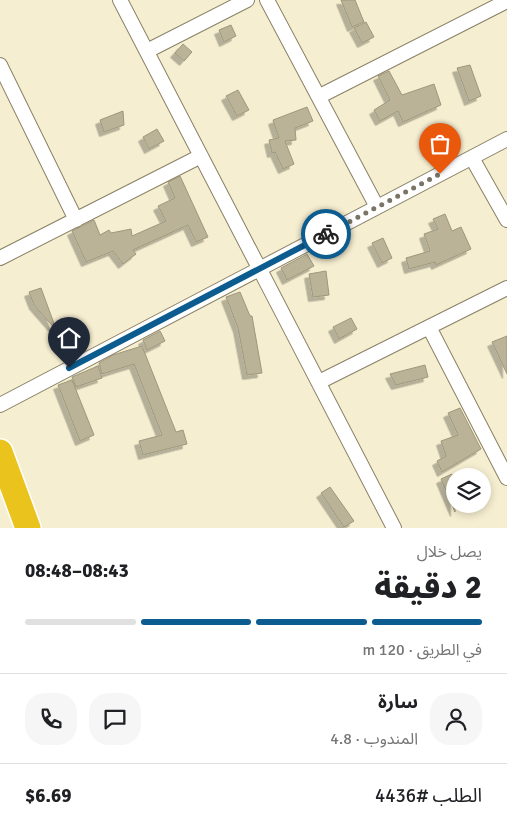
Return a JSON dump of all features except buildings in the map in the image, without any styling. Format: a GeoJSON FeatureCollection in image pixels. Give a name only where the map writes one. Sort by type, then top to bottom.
{"type":"FeatureCollection","features":[{"type":"Feature","properties":{"kind":"highway"},"geometry":{"type":"LineString","coordinates":[[0,452],[28,528]]}},
{"type":"Feature","properties":{"kind":"street"},"geometry":{"type":"LineString","coordinates":[[120,0],[394,528]]}},
{"type":"Feature","properties":{"kind":"street"},"geometry":{"type":"LineString","coordinates":[[147,51],[247,0]]}},
{"type":"Feature","properties":{"kind":"street"},"geometry":{"type":"LineString","coordinates":[[268,0],[377,208]]}},
{"type":"Feature","properties":{"kind":"street"},"geometry":{"type":"LineString","coordinates":[[320,96],[507,2]]}},
{"type":"Feature","properties":{"kind":"street"},"geometry":{"type":"LineString","coordinates":[[0,65],[76,220]]}},
{"type":"Feature","properties":{"kind":"street"},"geometry":{"type":"LineString","coordinates":[[0,405],[507,140]]}},
{"type":"Feature","properties":{"kind":"street"},"geometry":{"type":"LineString","coordinates":[[0,258],[201,156]]}},
{"type":"Feature","properties":{"kind":"street"},"geometry":{"type":"LineString","coordinates":[[472,158],[507,220]]}},
{"type":"Feature","properties":{"kind":"street"},"geometry":{"type":"LineString","coordinates":[[319,382],[507,288]]}},
{"type":"Feature","properties":{"kind":"street"},"geometry":{"type":"LineString","coordinates":[[430,328],[507,478]]}},
{"type":"Feature","properties":{"kind":"way so far"},"geometry":{"type":"LineString","coordinates":[[326,234],[440,174]]}},
{"type":"Feature","properties":{"kind":"route"},"geometry":{"type":"LineString","coordinates":[[69,368],[326,234]]}}]}
